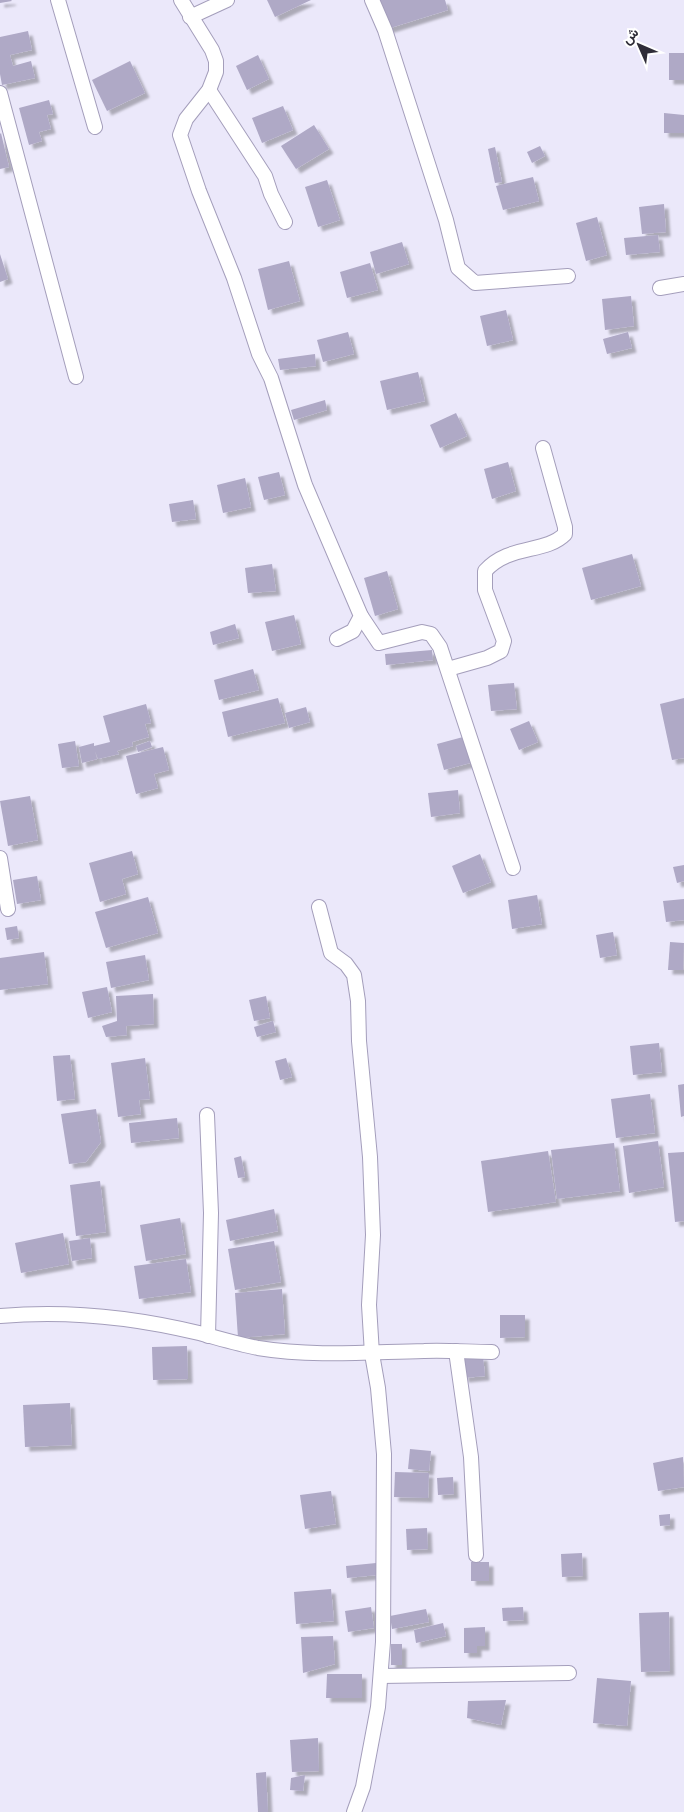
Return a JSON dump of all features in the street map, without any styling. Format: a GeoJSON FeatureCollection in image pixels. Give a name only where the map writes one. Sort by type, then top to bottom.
{"type":"FeatureCollection","features":[{"type":"Feature","properties":{"kind":"street"},"geometry":{"type":"LineString","coordinates":[[58,0],[95,127]]}},
{"type":"Feature","properties":{"kind":"street"},"geometry":{"type":"LineString","coordinates":[[181,0],[212,50],[216,61],[216,72],[209,90],[186,119],[180,135],[199,191],[234,278],[259,354],[270,378],[305,485],[361,616],[379,643],[422,632],[432,634],[440,647],[514,868]]}},
{"type":"Feature","properties":{"kind":"street"},"geometry":{"type":"LineString","coordinates":[[190,17],[227,0]]}},
{"type":"Feature","properties":{"kind":"street"},"geometry":{"type":"LineString","coordinates":[[372,0],[385,30],[446,220],[458,268],[475,283],[568,276]]}},
{"type":"Feature","properties":{"kind":"street"},"geometry":{"type":"LineString","coordinates":[[209,90],[265,176],[271,194],[285,222]]}},
{"type":"Feature","properties":{"kind":"street"},"geometry":{"type":"LineString","coordinates":[[0,93],[76,377]]}},
{"type":"Feature","properties":{"kind":"street"},"geometry":{"type":"LineString","coordinates":[[660,288],[684,284]]}},
{"type":"Feature","properties":{"kind":"street"},"geometry":{"type":"LineString","coordinates":[[448,669],[488,658],[501,651],[504,641],[485,590],[485,570],[494,560],[517,550],[559,540],[565,534],[565,527],[544,448]]}},
{"type":"Feature","properties":{"kind":"street"},"geometry":{"type":"LineString","coordinates":[[337,639],[353,631],[361,616]]}},
{"type":"Feature","properties":{"kind":"street"},"geometry":{"type":"LineString","coordinates":[[0,858],[8,909]]}},
{"type":"Feature","properties":{"kind":"street"},"geometry":{"type":"LineString","coordinates":[[319,907],[331,953],[346,964],[354,975],[357,992],[361,1068],[370,1157],[373,1235],[369,1305],[372,1354],[378,1388],[384,1454],[384,1634],[378,1707],[369,1757],[354,1812]]}},
{"type":"Feature","properties":{"kind":"street"},"geometry":{"type":"LineString","coordinates":[[207,1114],[211,1213],[208,1336]]}},
{"type":"Feature","properties":{"kind":"street"},"geometry":{"type":"LineString","coordinates":[[0,1316],[56,1313],[87,1314],[144,1322],[258,1348],[372,1354],[456,1351],[492,1352]]}},
{"type":"Feature","properties":{"kind":"street"},"geometry":{"type":"LineString","coordinates":[[456,1351],[471,1457],[476,1555]]}},
{"type":"Feature","properties":{"kind":"street"},"geometry":{"type":"LineString","coordinates":[[380,1676],[569,1673]]}},
{"type":"Feature","properties":{"kind":"building"},"geometry":{"type":"Polygon","coordinates":[[[0,0],[11,0],[12,1],[0,3],[0,0]]]}},
{"type":"Feature","properties":{"kind":"building"},"geometry":{"type":"Polygon","coordinates":[[[267,0],[311,0],[275,17],[267,0]]]}},
{"type":"Feature","properties":{"kind":"building"},"geometry":{"type":"Polygon","coordinates":[[[375,0],[445,0],[448,10],[387,29],[375,0]]]}},
{"type":"Feature","properties":{"kind":"building"},"geometry":{"type":"Polygon","coordinates":[[[28,31],[32,50],[10,55],[13,66],[31,61],[35,78],[2,85],[0,74],[0,37],[28,31]]]}},
{"type":"Feature","properties":{"kind":"building"},"geometry":{"type":"Polygon","coordinates":[[[669,53],[684,53],[684,80],[669,80],[669,53]]]}},
{"type":"Feature","properties":{"kind":"building"},"geometry":{"type":"Polygon","coordinates":[[[258,55],[269,79],[247,90],[236,66],[258,55]]]}},
{"type":"Feature","properties":{"kind":"building"},"geometry":{"type":"Polygon","coordinates":[[[130,61],[145,93],[107,111],[92,80],[130,61]]]}},
{"type":"Feature","properties":{"kind":"building"},"geometry":{"type":"Polygon","coordinates":[[[49,100],[53,114],[47,115],[51,129],[39,132],[42,141],[29,145],[19,108],[49,100]]]}},
{"type":"Feature","properties":{"kind":"building"},"geometry":{"type":"Polygon","coordinates":[[[283,106],[293,130],[262,143],[252,118],[283,106]]]}},
{"type":"Feature","properties":{"kind":"building"},"geometry":{"type":"Polygon","coordinates":[[[664,113],[684,115],[684,133],[664,133],[664,113]]]}},
{"type":"Feature","properties":{"kind":"building"},"geometry":{"type":"Polygon","coordinates":[[[314,125],[329,149],[296,169],[281,146],[314,125]]]}},
{"type":"Feature","properties":{"kind":"building"},"geometry":{"type":"Polygon","coordinates":[[[0,134],[9,167],[0,169],[0,134]]]}},
{"type":"Feature","properties":{"kind":"building"},"geometry":{"type":"Polygon","coordinates":[[[540,146],[545,156],[532,163],[527,152],[540,146]]]}},
{"type":"Feature","properties":{"kind":"building"},"geometry":{"type":"Polygon","coordinates":[[[495,147],[502,182],[495,183],[488,149],[495,147]]]}},
{"type":"Feature","properties":{"kind":"building"},"geometry":{"type":"Polygon","coordinates":[[[533,177],[539,201],[503,210],[496,186],[533,177]]]}},
{"type":"Feature","properties":{"kind":"building"},"geometry":{"type":"Polygon","coordinates":[[[327,180],[340,220],[318,227],[305,187],[327,180]]]}},
{"type":"Feature","properties":{"kind":"building"},"geometry":{"type":"Polygon","coordinates":[[[664,204],[666,232],[642,234],[639,207],[664,204]]]}},
{"type":"Feature","properties":{"kind":"building"},"geometry":{"type":"Polygon","coordinates":[[[597,217],[607,255],[586,261],[576,223],[597,217]]]}},
{"type":"Feature","properties":{"kind":"building"},"geometry":{"type":"Polygon","coordinates":[[[658,235],[660,252],[626,255],[624,238],[658,235]]]}},
{"type":"Feature","properties":{"kind":"building"},"geometry":{"type":"Polygon","coordinates":[[[402,242],[409,264],[376,274],[370,252],[402,242]]]}},
{"type":"Feature","properties":{"kind":"building"},"geometry":{"type":"Polygon","coordinates":[[[0,254],[8,279],[0,282],[0,254]]]}},
{"type":"Feature","properties":{"kind":"building"},"geometry":{"type":"Polygon","coordinates":[[[289,261],[300,301],[268,310],[258,269],[289,261]]]}},
{"type":"Feature","properties":{"kind":"building"},"geometry":{"type":"Polygon","coordinates":[[[370,263],[378,290],[347,298],[340,272],[370,263]]]}},
{"type":"Feature","properties":{"kind":"building"},"geometry":{"type":"Polygon","coordinates":[[[631,296],[634,326],[605,330],[602,299],[631,296]]]}},
{"type":"Feature","properties":{"kind":"building"},"geometry":{"type":"Polygon","coordinates":[[[506,310],[513,340],[487,346],[480,316],[506,310]]]}},
{"type":"Feature","properties":{"kind":"building"},"geometry":{"type":"Polygon","coordinates":[[[348,332],[354,354],[323,362],[317,340],[348,332]]]}},
{"type":"Feature","properties":{"kind":"building"},"geometry":{"type":"Polygon","coordinates":[[[628,332],[632,348],[607,354],[603,339],[628,332]]]}},
{"type":"Feature","properties":{"kind":"building"},"geometry":{"type":"Polygon","coordinates":[[[315,354],[316,366],[280,370],[278,359],[315,354]]]}},
{"type":"Feature","properties":{"kind":"building"},"geometry":{"type":"Polygon","coordinates":[[[418,372],[425,401],[387,410],[380,381],[418,372]]]}},
{"type":"Feature","properties":{"kind":"building"},"geometry":{"type":"Polygon","coordinates":[[[325,400],[327,410],[294,420],[291,410],[325,400]]]}},
{"type":"Feature","properties":{"kind":"building"},"geometry":{"type":"Polygon","coordinates":[[[456,413],[467,436],[440,448],[430,425],[456,413]]]}},
{"type":"Feature","properties":{"kind":"building"},"geometry":{"type":"Polygon","coordinates":[[[508,462],[516,491],[492,499],[484,469],[508,462]]]}},
{"type":"Feature","properties":{"kind":"building"},"geometry":{"type":"Polygon","coordinates":[[[279,472],[285,495],[264,500],[258,477],[279,472]]]}},
{"type":"Feature","properties":{"kind":"building"},"geometry":{"type":"Polygon","coordinates":[[[245,478],[251,507],[223,513],[217,485],[245,478]]]}},
{"type":"Feature","properties":{"kind":"building"},"geometry":{"type":"Polygon","coordinates":[[[193,500],[196,519],[172,522],[169,504],[193,500]]]}},
{"type":"Feature","properties":{"kind":"building"},"geometry":{"type":"Polygon","coordinates":[[[632,554],[641,586],[591,600],[582,568],[632,554]]]}},
{"type":"Feature","properties":{"kind":"building"},"geometry":{"type":"Polygon","coordinates":[[[272,564],[276,591],[248,593],[245,568],[272,564]]]}},
{"type":"Feature","properties":{"kind":"building"},"geometry":{"type":"Polygon","coordinates":[[[387,571],[398,609],[375,616],[364,578],[387,571]]]}},
{"type":"Feature","properties":{"kind":"building"},"geometry":{"type":"Polygon","coordinates":[[[294,615],[301,644],[272,651],[265,622],[294,615]]]}},
{"type":"Feature","properties":{"kind":"building"},"geometry":{"type":"Polygon","coordinates":[[[235,624],[239,638],[213,645],[210,632],[235,624]]]}},
{"type":"Feature","properties":{"kind":"building"},"geometry":{"type":"Polygon","coordinates":[[[432,650],[433,660],[386,665],[385,654],[432,650]]]}},
{"type":"Feature","properties":{"kind":"building"},"geometry":{"type":"Polygon","coordinates":[[[253,669],[259,690],[219,700],[214,680],[253,669]]]}},
{"type":"Feature","properties":{"kind":"building"},"geometry":{"type":"Polygon","coordinates":[[[514,683],[517,709],[491,711],[488,685],[514,683]]]}},
{"type":"Feature","properties":{"kind":"building"},"geometry":{"type":"Polygon","coordinates":[[[278,698],[285,723],[228,737],[222,712],[278,698]]]}},
{"type":"Feature","properties":{"kind":"building"},"geometry":{"type":"Polygon","coordinates":[[[684,698],[684,758],[672,760],[660,704],[684,698]]]}},
{"type":"Feature","properties":{"kind":"building"},"geometry":{"type":"Polygon","coordinates":[[[146,704],[151,723],[145,724],[149,737],[132,742],[133,746],[117,751],[119,754],[98,759],[95,751],[97,759],[82,763],[79,747],[94,743],[94,746],[110,742],[103,716],[146,704]]]}},
{"type":"Feature","properties":{"kind":"building"},"geometry":{"type":"Polygon","coordinates":[[[306,707],[310,722],[289,728],[285,713],[306,707]]]}},
{"type":"Feature","properties":{"kind":"building"},"geometry":{"type":"Polygon","coordinates":[[[529,721],[538,742],[519,750],[510,729],[529,721]]]}},
{"type":"Feature","properties":{"kind":"building"},"geometry":{"type":"Polygon","coordinates":[[[463,737],[470,763],[444,770],[437,744],[463,737]]]}},
{"type":"Feature","properties":{"kind":"building"},"geometry":{"type":"Polygon","coordinates":[[[75,741],[79,766],[62,768],[58,744],[75,741]]]}},
{"type":"Feature","properties":{"kind":"building"},"geometry":{"type":"Polygon","coordinates":[[[150,741],[152,747],[138,752],[136,746],[150,741]]]}},
{"type":"Feature","properties":{"kind":"building"},"geometry":{"type":"Polygon","coordinates":[[[163,747],[169,770],[154,774],[158,788],[136,794],[126,756],[163,747]]]}},
{"type":"Feature","properties":{"kind":"building"},"geometry":{"type":"Polygon","coordinates":[[[458,790],[460,813],[431,817],[428,793],[458,790]]]}},
{"type":"Feature","properties":{"kind":"building"},"geometry":{"type":"Polygon","coordinates":[[[30,796],[38,840],[8,846],[0,801],[30,796]]]}},
{"type":"Feature","properties":{"kind":"building"},"geometry":{"type":"Polygon","coordinates":[[[132,851],[138,874],[122,879],[126,894],[100,902],[89,863],[132,851]]]}},
{"type":"Feature","properties":{"kind":"building"},"geometry":{"type":"Polygon","coordinates":[[[480,854],[491,882],[463,893],[452,866],[480,854]]]}},
{"type":"Feature","properties":{"kind":"building"},"geometry":{"type":"Polygon","coordinates":[[[684,865],[684,881],[677,883],[673,867],[684,865]]]}},
{"type":"Feature","properties":{"kind":"building"},"geometry":{"type":"Polygon","coordinates":[[[37,876],[41,900],[17,904],[13,880],[37,876]]]}},
{"type":"Feature","properties":{"kind":"building"},"geometry":{"type":"Polygon","coordinates":[[[537,895],[542,924],[512,929],[508,900],[537,895]]]}},
{"type":"Feature","properties":{"kind":"building"},"geometry":{"type":"Polygon","coordinates":[[[148,897],[158,933],[106,948],[95,912],[148,897]]]}},
{"type":"Feature","properties":{"kind":"building"},"geometry":{"type":"Polygon","coordinates":[[[684,899],[684,920],[666,922],[663,901],[684,899]]]}},
{"type":"Feature","properties":{"kind":"building"},"geometry":{"type":"Polygon","coordinates":[[[17,926],[19,938],[7,940],[5,928],[17,926]]]}},
{"type":"Feature","properties":{"kind":"building"},"geometry":{"type":"Polygon","coordinates":[[[613,932],[617,955],[600,958],[596,935],[613,932]]]}},
{"type":"Feature","properties":{"kind":"building"},"geometry":{"type":"Polygon","coordinates":[[[670,942],[684,943],[683,970],[668,970],[670,942]]]}},
{"type":"Feature","properties":{"kind":"building"},"geometry":{"type":"Polygon","coordinates":[[[44,952],[48,984],[0,990],[0,958],[44,952]]]}},
{"type":"Feature","properties":{"kind":"building"},"geometry":{"type":"Polygon","coordinates":[[[145,955],[149,980],[111,988],[106,962],[145,955]]]}},
{"type":"Feature","properties":{"kind":"building"},"geometry":{"type":"Polygon","coordinates":[[[107,987],[112,1012],[88,1018],[82,992],[107,987]]]}},
{"type":"Feature","properties":{"kind":"building"},"geometry":{"type":"Polygon","coordinates":[[[153,994],[154,1024],[126,1026],[127,1035],[106,1037],[102,1026],[117,1021],[116,996],[153,994]]]}},
{"type":"Feature","properties":{"kind":"building"},"geometry":{"type":"Polygon","coordinates":[[[266,996],[270,1018],[254,1021],[249,1000],[266,996]]]}},
{"type":"Feature","properties":{"kind":"building"},"geometry":{"type":"Polygon","coordinates":[[[273,1021],[276,1032],[257,1037],[254,1027],[273,1021]]]}},
{"type":"Feature","properties":{"kind":"building"},"geometry":{"type":"Polygon","coordinates":[[[659,1043],[662,1072],[633,1075],[630,1046],[659,1043]]]}},
{"type":"Feature","properties":{"kind":"building"},"geometry":{"type":"Polygon","coordinates":[[[70,1055],[75,1099],[57,1101],[53,1056],[70,1055]]]}},
{"type":"Feature","properties":{"kind":"building"},"geometry":{"type":"Polygon","coordinates":[[[145,1058],[150,1099],[139,1100],[141,1114],[118,1117],[111,1063],[145,1058]]]}},
{"type":"Feature","properties":{"kind":"building"},"geometry":{"type":"Polygon","coordinates":[[[286,1058],[292,1077],[280,1080],[275,1061],[286,1058]]]}},
{"type":"Feature","properties":{"kind":"building"},"geometry":{"type":"Polygon","coordinates":[[[684,1084],[684,1116],[681,1117],[678,1085],[684,1084]]]}},
{"type":"Feature","properties":{"kind":"building"},"geometry":{"type":"Polygon","coordinates":[[[650,1094],[655,1133],[616,1138],[611,1099],[650,1094]]]}},
{"type":"Feature","properties":{"kind":"building"},"geometry":{"type":"Polygon","coordinates":[[[96,1109],[101,1142],[86,1162],[69,1164],[61,1114],[96,1109]]]}},
{"type":"Feature","properties":{"kind":"building"},"geometry":{"type":"Polygon","coordinates":[[[177,1118],[179,1138],[131,1143],[129,1123],[177,1118]]]}},
{"type":"Feature","properties":{"kind":"building"},"geometry":{"type":"Polygon","coordinates":[[[658,1141],[664,1187],[629,1193],[623,1146],[658,1141]]]}},
{"type":"Feature","properties":{"kind":"building"},"geometry":{"type":"Polygon","coordinates":[[[614,1143],[620,1191],[557,1199],[551,1150],[614,1143]]]}},
{"type":"Feature","properties":{"kind":"building"},"geometry":{"type":"Polygon","coordinates":[[[548,1151],[556,1202],[488,1212],[481,1161],[548,1151]]]}},
{"type":"Feature","properties":{"kind":"building"},"geometry":{"type":"Polygon","coordinates":[[[684,1152],[684,1221],[675,1222],[668,1153],[684,1152]]]}},
{"type":"Feature","properties":{"kind":"building"},"geometry":{"type":"Polygon","coordinates":[[[241,1156],[245,1177],[238,1178],[234,1158],[241,1156]]]}},
{"type":"Feature","properties":{"kind":"building"},"geometry":{"type":"Polygon","coordinates":[[[100,1181],[106,1232],[76,1236],[70,1185],[100,1181]]]}},
{"type":"Feature","properties":{"kind":"building"},"geometry":{"type":"Polygon","coordinates":[[[274,1209],[278,1231],[230,1241],[226,1220],[274,1209]]]}},
{"type":"Feature","properties":{"kind":"building"},"geometry":{"type":"Polygon","coordinates":[[[180,1218],[186,1254],[146,1261],[140,1225],[180,1218]]]}},
{"type":"Feature","properties":{"kind":"building"},"geometry":{"type":"Polygon","coordinates":[[[63,1233],[69,1264],[21,1273],[15,1243],[63,1233]]]}},
{"type":"Feature","properties":{"kind":"building"},"geometry":{"type":"Polygon","coordinates":[[[90,1238],[92,1258],[72,1261],[69,1241],[90,1238]]]}},
{"type":"Feature","properties":{"kind":"building"},"geometry":{"type":"Polygon","coordinates":[[[274,1241],[281,1282],[235,1290],[228,1249],[274,1241]]]}},
{"type":"Feature","properties":{"kind":"building"},"geometry":{"type":"Polygon","coordinates":[[[186,1259],[191,1292],[139,1299],[134,1266],[186,1259]]]}},
{"type":"Feature","properties":{"kind":"building"},"geometry":{"type":"Polygon","coordinates":[[[282,1289],[285,1334],[238,1338],[235,1293],[282,1289]]]}},
{"type":"Feature","properties":{"kind":"building"},"geometry":{"type":"Polygon","coordinates":[[[500,1315],[525,1315],[525,1337],[500,1338],[500,1315]]]}},
{"type":"Feature","properties":{"kind":"building"},"geometry":{"type":"Polygon","coordinates":[[[187,1346],[188,1379],[153,1380],[152,1347],[187,1346]]]}},
{"type":"Feature","properties":{"kind":"building"},"geometry":{"type":"Polygon","coordinates":[[[483,1356],[485,1376],[464,1378],[462,1358],[483,1356]]]}},
{"type":"Feature","properties":{"kind":"building"},"geometry":{"type":"Polygon","coordinates":[[[70,1403],[72,1445],[25,1447],[23,1405],[70,1403]]]}},
{"type":"Feature","properties":{"kind":"building"},"geometry":{"type":"Polygon","coordinates":[[[410,1449],[431,1451],[429,1471],[408,1469],[410,1449]]]}},
{"type":"Feature","properties":{"kind":"building"},"geometry":{"type":"Polygon","coordinates":[[[683,1457],[684,1487],[658,1491],[653,1463],[683,1457]]]}},
{"type":"Feature","properties":{"kind":"building"},"geometry":{"type":"Polygon","coordinates":[[[395,1472],[429,1473],[428,1498],[394,1497],[395,1472]]]}},
{"type":"Feature","properties":{"kind":"building"},"geometry":{"type":"Polygon","coordinates":[[[453,1477],[454,1494],[438,1495],[437,1478],[453,1477]]]}},
{"type":"Feature","properties":{"kind":"building"},"geometry":{"type":"Polygon","coordinates":[[[331,1491],[336,1524],[305,1529],[300,1495],[331,1491]]]}},
{"type":"Feature","properties":{"kind":"building"},"geometry":{"type":"Polygon","coordinates":[[[670,1514],[670,1525],[660,1526],[659,1515],[670,1514]]]}},
{"type":"Feature","properties":{"kind":"building"},"geometry":{"type":"Polygon","coordinates":[[[427,1528],[428,1549],[407,1550],[406,1529],[427,1528]]]}},
{"type":"Feature","properties":{"kind":"building"},"geometry":{"type":"Polygon","coordinates":[[[582,1553],[583,1576],[562,1577],[561,1554],[582,1553]]]}},
{"type":"Feature","properties":{"kind":"building"},"geometry":{"type":"Polygon","coordinates":[[[471,1562],[489,1562],[489,1581],[471,1581],[471,1562]]]}},
{"type":"Feature","properties":{"kind":"building"},"geometry":{"type":"Polygon","coordinates":[[[376,1563],[377,1575],[347,1578],[346,1566],[376,1563]]]}},
{"type":"Feature","properties":{"kind":"building"},"geometry":{"type":"Polygon","coordinates":[[[331,1589],[334,1621],[296,1624],[294,1592],[331,1589]]]}},
{"type":"Feature","properties":{"kind":"building"},"geometry":{"type":"Polygon","coordinates":[[[371,1607],[374,1628],[348,1632],[345,1611],[371,1607]]]}},
{"type":"Feature","properties":{"kind":"building"},"geometry":{"type":"Polygon","coordinates":[[[523,1607],[524,1620],[503,1621],[502,1608],[523,1607]]]}},
{"type":"Feature","properties":{"kind":"building"},"geometry":{"type":"Polygon","coordinates":[[[426,1609],[429,1622],[392,1629],[390,1616],[426,1609]]]}},
{"type":"Feature","properties":{"kind":"building"},"geometry":{"type":"Polygon","coordinates":[[[669,1612],[670,1671],[641,1672],[639,1613],[669,1612]]]}},
{"type":"Feature","properties":{"kind":"building"},"geometry":{"type":"Polygon","coordinates":[[[443,1623],[446,1636],[416,1643],[414,1630],[443,1623]]]}},
{"type":"Feature","properties":{"kind":"building"},"geometry":{"type":"Polygon","coordinates":[[[485,1627],[485,1646],[477,1646],[477,1653],[464,1653],[464,1628],[485,1627]]]}},
{"type":"Feature","properties":{"kind":"building"},"geometry":{"type":"Polygon","coordinates":[[[333,1636],[335,1664],[303,1673],[301,1637],[333,1636]]]}},
{"type":"Feature","properties":{"kind":"building"},"geometry":{"type":"Polygon","coordinates":[[[391,1644],[402,1644],[402,1665],[391,1665],[391,1644]]]}},
{"type":"Feature","properties":{"kind":"building"},"geometry":{"type":"Polygon","coordinates":[[[327,1674],[362,1674],[362,1698],[326,1698],[327,1674]]]}},
{"type":"Feature","properties":{"kind":"building"},"geometry":{"type":"Polygon","coordinates":[[[597,1678],[631,1681],[627,1726],[593,1723],[597,1678]]]}},
{"type":"Feature","properties":{"kind":"building"},"geometry":{"type":"Polygon","coordinates":[[[506,1700],[501,1725],[467,1718],[468,1701],[506,1700]]]}},
{"type":"Feature","properties":{"kind":"building"},"geometry":{"type":"Polygon","coordinates":[[[318,1738],[319,1771],[292,1772],[290,1740],[318,1738]]]}},
{"type":"Feature","properties":{"kind":"building"},"geometry":{"type":"Polygon","coordinates":[[[266,1772],[268,1812],[258,1812],[256,1773],[266,1772]]]}},
{"type":"Feature","properties":{"kind":"building"},"geometry":{"type":"Polygon","coordinates":[[[305,1775],[303,1791],[290,1790],[291,1778],[305,1775]]]}}]}
